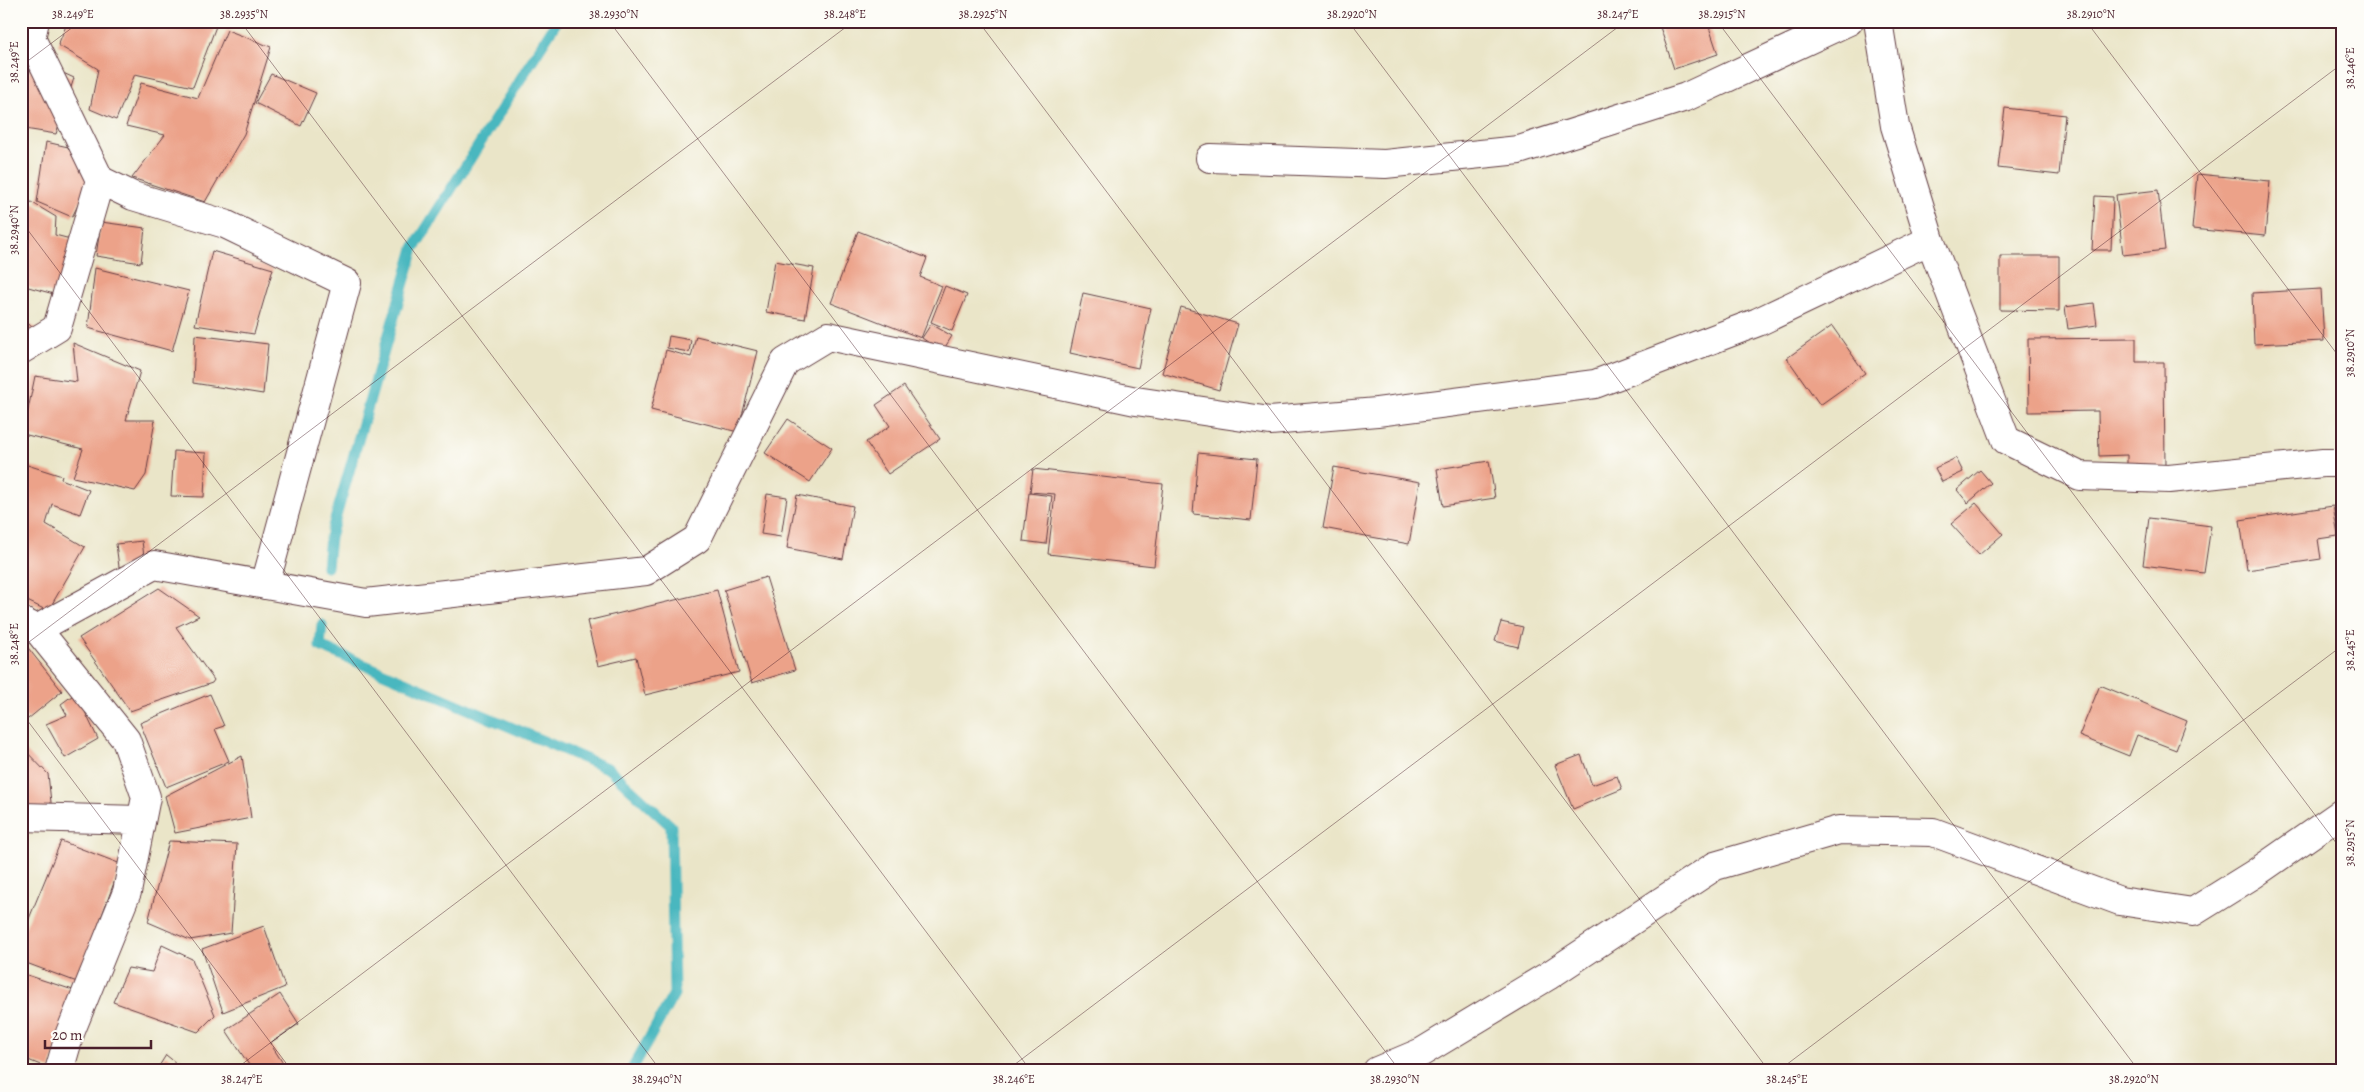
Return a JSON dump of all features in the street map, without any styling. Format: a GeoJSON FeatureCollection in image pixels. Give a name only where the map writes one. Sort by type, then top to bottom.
{"type":"FeatureCollection","features":[{"type":"Feature","properties":{"kind":"street"},"geometry":{"type":"LineString","coordinates":[[35,21],[30,38],[100,180],[133,196],[225,224],[347,283],[265,585]]}},
{"type":"Feature","properties":{"kind":"street"},"geometry":{"type":"LineString","coordinates":[[1210,158],[1386,164],[1519,150],[1686,97],[1849,21]]}},
{"type":"Feature","properties":{"kind":"street"},"geometry":{"type":"LineString","coordinates":[[1878,21],[1895,126],[1930,240],[2006,440],[2080,476],[2170,479],[2323,463],[2343,463]]}},
{"type":"Feature","properties":{"kind":"street"},"geometry":{"type":"LineString","coordinates":[[21,350],[57,328],[100,180]]}},
{"type":"Feature","properties":{"kind":"street"},"geometry":{"type":"LineString","coordinates":[[59,1071],[70,1033],[127,892],[146,797],[126,740],[29,625],[154,565],[366,603],[646,571],[697,540],[784,362],[828,336],[1136,401],[1270,421],[1377,412],[1595,384],[1758,322],[1930,240]]}},
{"type":"Feature","properties":{"kind":"street"},"geometry":{"type":"LineString","coordinates":[[1377,1071],[1422,1052],[1548,976],[1715,866],[1840,830],[1933,832],[2120,901],[2193,912],[2254,874],[2343,812]]}},
{"type":"Feature","properties":{"kind":"street"},"geometry":{"type":"LineString","coordinates":[[21,817],[141,820]]}},
{"type":"Feature","properties":{"kind":"building"},"geometry":{"type":"Polygon","coordinates":[[[68,21],[218,21],[193,87],[135,74],[116,120],[90,109],[98,69],[58,45],[68,21]]]}},
{"type":"Feature","properties":{"kind":"building"},"geometry":{"type":"Polygon","coordinates":[[[1658,21],[1707,21],[1718,54],[1674,69],[1658,21]]]}},
{"type":"Feature","properties":{"kind":"building"},"geometry":{"type":"Polygon","coordinates":[[[227,30],[271,47],[244,134],[205,202],[132,178],[165,135],[126,126],[141,83],[198,98],[227,30]]]}},
{"type":"Feature","properties":{"kind":"building"},"geometry":{"type":"Polygon","coordinates":[[[33,59],[74,78],[56,134],[25,129],[21,143],[21,85],[25,86],[33,59]]]}},
{"type":"Feature","properties":{"kind":"building"},"geometry":{"type":"Polygon","coordinates":[[[271,74],[316,93],[301,126],[255,103],[271,74]]]}},
{"type":"Feature","properties":{"kind":"building"},"geometry":{"type":"Polygon","coordinates":[[[2005,108],[2065,115],[2059,175],[1998,168],[2005,108]]]}},
{"type":"Feature","properties":{"kind":"building"},"geometry":{"type":"Polygon","coordinates":[[[46,142],[86,151],[106,177],[80,201],[72,217],[37,202],[46,142]]]}},
{"type":"Feature","properties":{"kind":"building"},"geometry":{"type":"Polygon","coordinates":[[[2197,174],[2270,181],[2265,236],[2192,229],[2197,174]]]}},
{"type":"Feature","properties":{"kind":"building"},"geometry":{"type":"Polygon","coordinates":[[[2158,190],[2165,250],[2123,255],[2116,195],[2158,190]]]}},
{"type":"Feature","properties":{"kind":"building"},"geometry":{"type":"Polygon","coordinates":[[[21,196],[56,217],[55,235],[90,244],[72,299],[21,285],[21,196]]]}},
{"type":"Feature","properties":{"kind":"building"},"geometry":{"type":"Polygon","coordinates":[[[2095,196],[2113,197],[2111,250],[2092,250],[2095,196]]]}},
{"type":"Feature","properties":{"kind":"building"},"geometry":{"type":"Polygon","coordinates":[[[101,222],[145,228],[141,263],[96,256],[101,222]]]}},
{"type":"Feature","properties":{"kind":"building"},"geometry":{"type":"Polygon","coordinates":[[[858,231],[927,258],[920,277],[942,286],[921,338],[831,303],[858,231]]]}},
{"type":"Feature","properties":{"kind":"building"},"geometry":{"type":"Polygon","coordinates":[[[212,251],[273,269],[254,334],[195,325],[212,251]]]}},
{"type":"Feature","properties":{"kind":"building"},"geometry":{"type":"Polygon","coordinates":[[[2000,256],[2059,256],[2059,311],[2000,310],[2000,256]]]}},
{"type":"Feature","properties":{"kind":"building"},"geometry":{"type":"Polygon","coordinates":[[[775,261],[814,268],[805,319],[766,312],[775,261]]]}},
{"type":"Feature","properties":{"kind":"building"},"geometry":{"type":"Polygon","coordinates":[[[95,268],[189,291],[172,351],[88,328],[95,268]]]}},
{"type":"Feature","properties":{"kind":"building"},"geometry":{"type":"Polygon","coordinates":[[[945,286],[967,295],[952,331],[931,322],[945,286]]]}},
{"type":"Feature","properties":{"kind":"building"},"geometry":{"type":"Polygon","coordinates":[[[2321,289],[2324,341],[2254,344],[2252,293],[2321,289]]]}},
{"type":"Feature","properties":{"kind":"building"},"geometry":{"type":"Polygon","coordinates":[[[1083,293],[1151,308],[1138,368],[1070,353],[1083,293]]]}},
{"type":"Feature","properties":{"kind":"building"},"geometry":{"type":"Polygon","coordinates":[[[2094,303],[2097,325],[2068,329],[2065,307],[2094,303]]]}},
{"type":"Feature","properties":{"kind":"building"},"geometry":{"type":"Polygon","coordinates":[[[1181,307],[1238,324],[1219,390],[1162,373],[1181,307]]]}},
{"type":"Feature","properties":{"kind":"building"},"geometry":{"type":"Polygon","coordinates":[[[21,321],[39,329],[21,358],[21,321]]]}},
{"type":"Feature","properties":{"kind":"building"},"geometry":{"type":"Polygon","coordinates":[[[931,324],[952,336],[942,352],[922,338],[931,324]]]}},
{"type":"Feature","properties":{"kind":"building"},"geometry":{"type":"Polygon","coordinates":[[[1832,326],[1865,373],[1820,405],[1787,358],[1832,326]]]}},
{"type":"Feature","properties":{"kind":"building"},"geometry":{"type":"Polygon","coordinates":[[[195,335],[268,344],[263,394],[193,383],[195,335]]]}},
{"type":"Feature","properties":{"kind":"building"},"geometry":{"type":"Polygon","coordinates":[[[669,336],[691,340],[689,352],[667,348],[669,336]]]}},
{"type":"Feature","properties":{"kind":"building"},"geometry":{"type":"Polygon","coordinates":[[[696,336],[758,351],[738,432],[651,410],[666,350],[691,357],[696,336]]]}},
{"type":"Feature","properties":{"kind":"building"},"geometry":{"type":"Polygon","coordinates":[[[2136,338],[2136,362],[2164,362],[2165,468],[2127,469],[2127,455],[2099,456],[2098,411],[2029,412],[2028,339],[2136,338]]]}},
{"type":"Feature","properties":{"kind":"building"},"geometry":{"type":"Polygon","coordinates":[[[73,343],[140,371],[126,420],[155,420],[146,475],[135,491],[73,477],[83,449],[23,434],[35,376],[77,382],[73,343]]]}},
{"type":"Feature","properties":{"kind":"building"},"geometry":{"type":"Polygon","coordinates":[[[904,386],[940,439],[888,474],[866,442],[890,426],[876,405],[904,386]]]}},
{"type":"Feature","properties":{"kind":"building"},"geometry":{"type":"Polygon","coordinates":[[[788,419],[832,448],[810,482],[765,453],[788,419]]]}},
{"type":"Feature","properties":{"kind":"building"},"geometry":{"type":"Polygon","coordinates":[[[174,451],[206,453],[204,497],[171,496],[174,451]]]}},
{"type":"Feature","properties":{"kind":"building"},"geometry":{"type":"Polygon","coordinates":[[[1198,453],[1257,459],[1251,520],[1193,514],[1198,453]]]}},
{"type":"Feature","properties":{"kind":"building"},"geometry":{"type":"Polygon","coordinates":[[[1956,458],[1963,472],[1942,482],[1935,468],[1956,458]]]}},
{"type":"Feature","properties":{"kind":"building"},"geometry":{"type":"Polygon","coordinates":[[[1489,461],[1495,498],[1443,506],[1437,469],[1489,461]]]}},
{"type":"Feature","properties":{"kind":"building"},"geometry":{"type":"Polygon","coordinates":[[[21,463],[62,476],[61,479],[89,490],[80,514],[52,504],[46,524],[85,547],[48,611],[21,598],[21,463]]]}},
{"type":"Feature","properties":{"kind":"building"},"geometry":{"type":"Polygon","coordinates":[[[1334,467],[1420,482],[1409,544],[1323,528],[1334,467]]]}},
{"type":"Feature","properties":{"kind":"building"},"geometry":{"type":"Polygon","coordinates":[[[1033,469],[1163,484],[1154,566],[1048,554],[1055,494],[1030,492],[1033,469]]]}},
{"type":"Feature","properties":{"kind":"building"},"geometry":{"type":"Polygon","coordinates":[[[1980,470],[1991,483],[1968,503],[1957,490],[1980,470]]]}},
{"type":"Feature","properties":{"kind":"building"},"geometry":{"type":"Polygon","coordinates":[[[1029,493],[1052,496],[1046,544],[1023,541],[1029,493]]]}},
{"type":"Feature","properties":{"kind":"building"},"geometry":{"type":"Polygon","coordinates":[[[767,494],[787,497],[781,537],[761,534],[767,494]]]}},
{"type":"Feature","properties":{"kind":"building"},"geometry":{"type":"Polygon","coordinates":[[[797,495],[853,506],[843,559],[787,548],[797,495]]]}},
{"type":"Feature","properties":{"kind":"building"},"geometry":{"type":"Polygon","coordinates":[[[1976,503],[2003,534],[1979,555],[1951,524],[1976,503]]]}},
{"type":"Feature","properties":{"kind":"building"},"geometry":{"type":"Polygon","coordinates":[[[2333,506],[2338,536],[2318,539],[2321,559],[2247,570],[2240,520],[2333,506]]]}},
{"type":"Feature","properties":{"kind":"building"},"geometry":{"type":"Polygon","coordinates":[[[2149,518],[2211,526],[2204,573],[2143,565],[2149,518]]]}},
{"type":"Feature","properties":{"kind":"building"},"geometry":{"type":"Polygon","coordinates":[[[142,541],[145,564],[119,567],[116,544],[142,541]]]}},
{"type":"Feature","properties":{"kind":"building"},"geometry":{"type":"Polygon","coordinates":[[[766,577],[795,670],[752,683],[724,590],[766,577]]]}},
{"type":"Feature","properties":{"kind":"building"},"geometry":{"type":"Polygon","coordinates":[[[159,588],[199,616],[176,627],[214,680],[212,683],[130,711],[79,638],[159,588]]]}},
{"type":"Feature","properties":{"kind":"building"},"geometry":{"type":"Polygon","coordinates":[[[717,590],[739,672],[645,695],[636,657],[598,666],[587,621],[717,590]]]}},
{"type":"Feature","properties":{"kind":"building"},"geometry":{"type":"Polygon","coordinates":[[[1501,622],[1523,627],[1518,647],[1495,641],[1501,622]]]}},
{"type":"Feature","properties":{"kind":"building"},"geometry":{"type":"Polygon","coordinates":[[[21,639],[62,691],[28,719],[21,713],[21,639]]]}},
{"type":"Feature","properties":{"kind":"building"},"geometry":{"type":"Polygon","coordinates":[[[2100,685],[2187,721],[2176,750],[2137,735],[2129,756],[2079,736],[2100,685]]]}},
{"type":"Feature","properties":{"kind":"building"},"geometry":{"type":"Polygon","coordinates":[[[76,693],[98,739],[65,758],[46,724],[67,715],[61,704],[76,693]]]}},
{"type":"Feature","properties":{"kind":"building"},"geometry":{"type":"Polygon","coordinates":[[[210,694],[224,726],[215,729],[229,761],[166,787],[140,723],[210,694]]]}},
{"type":"Feature","properties":{"kind":"building"},"geometry":{"type":"Polygon","coordinates":[[[21,746],[48,774],[52,812],[21,811],[21,746]]]}},
{"type":"Feature","properties":{"kind":"building"},"geometry":{"type":"Polygon","coordinates":[[[1581,755],[1592,785],[1617,776],[1622,789],[1573,809],[1555,765],[1581,755]]]}},
{"type":"Feature","properties":{"kind":"building"},"geometry":{"type":"Polygon","coordinates":[[[242,756],[251,818],[175,833],[165,796],[242,756]]]}},
{"type":"Feature","properties":{"kind":"building"},"geometry":{"type":"Polygon","coordinates":[[[61,841],[121,864],[77,982],[21,961],[21,938],[61,841]]]}},
{"type":"Feature","properties":{"kind":"building"},"geometry":{"type":"Polygon","coordinates":[[[169,841],[237,844],[231,933],[190,940],[148,922],[169,841]]]}},
{"type":"Feature","properties":{"kind":"building"},"geometry":{"type":"Polygon","coordinates":[[[264,926],[285,987],[223,1012],[202,949],[264,926]]]}},
{"type":"Feature","properties":{"kind":"building"},"geometry":{"type":"Polygon","coordinates":[[[162,945],[192,959],[215,1015],[198,1032],[113,1002],[128,968],[152,972],[162,945]]]}},
{"type":"Feature","properties":{"kind":"building"},"geometry":{"type":"Polygon","coordinates":[[[21,973],[73,990],[50,1069],[21,1057],[21,973]]]}},
{"type":"Feature","properties":{"kind":"building"},"geometry":{"type":"Polygon","coordinates":[[[280,994],[299,1024],[270,1043],[288,1071],[253,1071],[226,1030],[280,994]]]}},
{"type":"Feature","properties":{"kind":"building"},"geometry":{"type":"Polygon","coordinates":[[[166,1055],[186,1071],[156,1071],[166,1055]]]}},
{"type":"Feature","properties":{"kind":"waterway"},"geometry":{"type":"LineString","coordinates":[[327,567],[330,537],[414,248],[557,21]]}},
{"type":"Feature","properties":{"kind":"waterway"},"geometry":{"type":"LineString","coordinates":[[322,625],[320,646],[609,769],[671,826],[674,994],[631,1071]]}}]}
